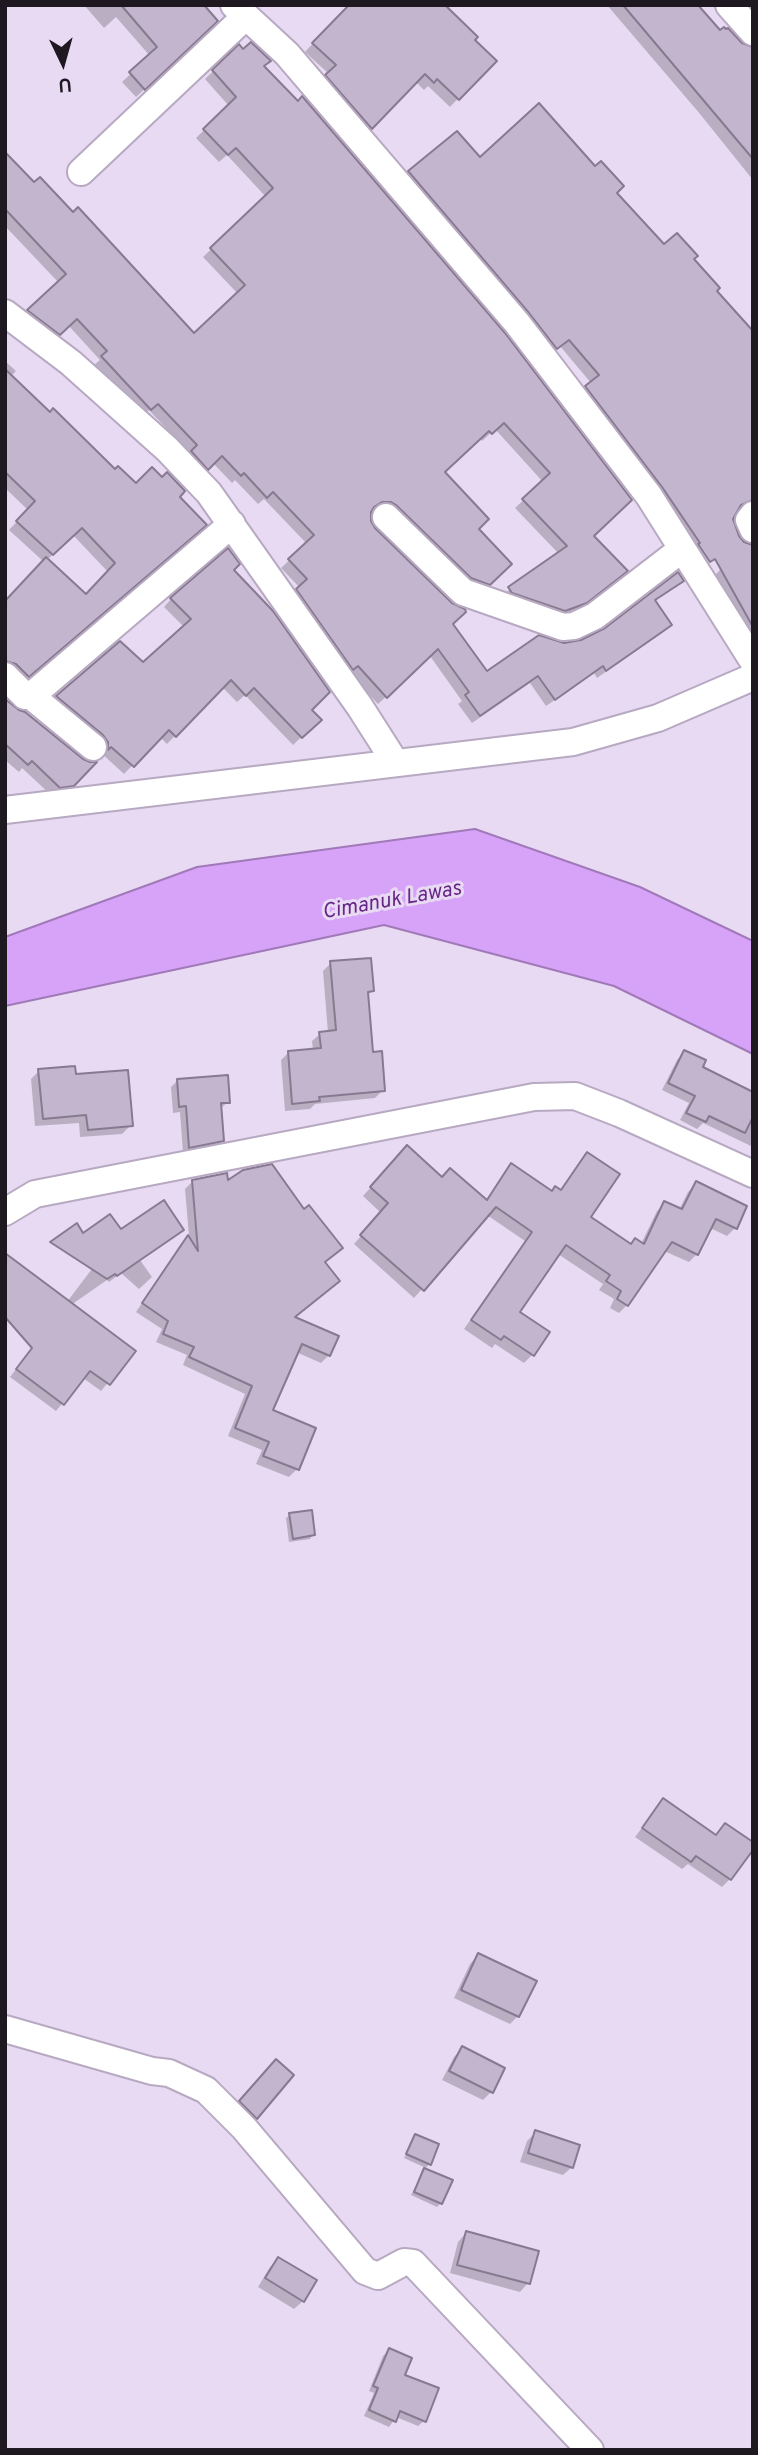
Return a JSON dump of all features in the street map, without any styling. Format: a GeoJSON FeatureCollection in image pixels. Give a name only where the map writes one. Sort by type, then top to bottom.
{"type":"FeatureCollection","features":[{"type":"Feature","properties":{"kind":"street"},"geometry":{"type":"LineString","coordinates":[[729,5],[753,32]]}},
{"type":"Feature","properties":{"kind":"street"},"geometry":{"type":"LineString","coordinates":[[81,172],[240,11],[287,54],[517,323],[649,496],[753,661]]}},
{"type":"Feature","properties":{"kind":"street"},"geometry":{"type":"LineString","coordinates":[[5,313],[71,363],[167,449],[209,493],[360,707],[395,762]]}},
{"type":"Feature","properties":{"kind":"street"},"geometry":{"type":"LineString","coordinates":[[753,515],[749,520],[753,529]]}},
{"type":"Feature","properties":{"kind":"street"},"geometry":{"type":"LineString","coordinates":[[386,517],[463,592],[563,627],[574,626],[595,616],[682,549]]}},
{"type":"Feature","properties":{"kind":"street"},"geometry":{"type":"LineString","coordinates":[[30,695],[232,524]]}},
{"type":"Feature","properties":{"kind":"street"},"geometry":{"type":"LineString","coordinates":[[5,676],[25,695],[30,695],[93,747]]}},
{"type":"Feature","properties":{"kind":"street"},"geometry":{"type":"LineString","coordinates":[[5,810],[573,742],[658,718],[753,677]]}},
{"type":"Feature","properties":{"kind":"street"},"geometry":{"type":"LineString","coordinates":[[5,1212],[35,1195],[534,1097],[575,1096],[753,1174]]}},
{"type":"Feature","properties":{"kind":"street"},"geometry":{"type":"LineString","coordinates":[[5,2029],[152,2071],[169,2073],[206,2090],[244,2128],[365,2271],[378,2276],[404,2262],[413,2263],[590,2450]]}},
{"type":"Feature","properties":{"kind":"water","name":"Cimanuk Lawas"},"geometry":{"type":"Polygon","coordinates":[[[475,829],[640,887],[753,941],[753,1054],[614,986],[384,925],[5,1006],[5,937],[197,867],[475,829]]]}},
{"type":"Feature","properties":{"kind":"building"},"geometry":{"type":"Polygon","coordinates":[[[121,5],[204,5],[218,21],[145,90],[129,72],[157,47],[121,5]]]}},
{"type":"Feature","properties":{"kind":"building"},"geometry":{"type":"Polygon","coordinates":[[[349,5],[445,5],[478,37],[475,40],[497,61],[459,100],[437,79],[434,83],[425,74],[372,129],[325,75],[336,65],[312,43],[349,5]]]}},
{"type":"Feature","properties":{"kind":"building"},"geometry":{"type":"Polygon","coordinates":[[[623,5],[698,5],[720,30],[728,28],[742,43],[753,47],[753,159],[623,5]]]}},
{"type":"Feature","properties":{"kind":"building"},"geometry":{"type":"Polygon","coordinates":[[[251,42],[271,61],[264,66],[298,101],[302,96],[505,333],[632,500],[594,536],[628,571],[587,603],[565,611],[512,593],[508,587],[567,546],[522,499],[550,473],[504,423],[492,434],[489,431],[445,472],[489,519],[479,529],[512,564],[490,585],[471,578],[396,505],[382,502],[374,507],[371,521],[375,528],[452,603],[465,609],[466,612],[453,624],[487,671],[539,635],[564,643],[581,640],[605,628],[678,572],[684,581],[655,600],[672,625],[606,671],[603,666],[555,700],[538,676],[480,716],[465,695],[469,692],[438,649],[387,698],[358,666],[353,670],[296,589],[307,579],[288,559],[314,535],[273,492],[267,498],[244,473],[241,476],[222,456],[208,470],[191,451],[197,445],[158,404],[151,410],[101,356],[107,351],[77,319],[60,335],[27,310],[66,274],[5,209],[5,152],[34,182],[40,177],[73,212],[78,207],[194,333],[245,285],[210,248],[273,188],[236,148],[228,155],[203,129],[236,97],[212,70],[239,44],[243,49],[251,42]]]}},
{"type":"Feature","properties":{"kind":"building"},"geometry":{"type":"Polygon","coordinates":[[[539,103],[595,166],[601,161],[624,186],[617,193],[664,244],[677,233],[698,256],[694,259],[720,288],[717,291],[753,331],[753,500],[741,505],[733,519],[739,536],[744,542],[753,545],[753,627],[715,559],[710,562],[662,487],[585,386],[599,375],[569,340],[557,349],[408,171],[457,131],[480,157],[539,103]]]}},
{"type":"Feature","properties":{"kind":"building"},"geometry":{"type":"Polygon","coordinates":[[[5,369],[50,412],[53,408],[115,469],[118,466],[136,483],[152,467],[162,477],[167,472],[185,491],[180,497],[207,525],[29,677],[16,664],[5,661],[5,601],[46,557],[86,594],[115,563],[82,528],[53,555],[16,521],[35,501],[5,472],[5,369]]]}},
{"type":"Feature","properties":{"kind":"building"},"geometry":{"type":"Polygon","coordinates":[[[228,548],[240,564],[234,570],[273,611],[330,692],[312,710],[322,720],[302,738],[254,688],[246,696],[231,680],[176,737],[169,730],[134,767],[111,747],[108,750],[108,742],[103,735],[56,696],[120,641],[143,662],[191,619],[170,598],[228,548]]]}},
{"type":"Feature","properties":{"kind":"building"},"geometry":{"type":"Polygon","coordinates":[[[5,699],[83,759],[97,762],[74,786],[60,788],[32,761],[28,765],[5,744],[5,699]]]}},
{"type":"Feature","properties":{"kind":"building"},"geometry":{"type":"Polygon","coordinates":[[[371,958],[374,991],[368,992],[373,1052],[382,1051],[385,1091],[319,1097],[320,1101],[292,1104],[288,1051],[321,1048],[319,1032],[336,1030],[330,961],[371,958]]]}},
{"type":"Feature","properties":{"kind":"building"},"geometry":{"type":"Polygon","coordinates":[[[684,1050],[706,1060],[703,1067],[753,1092],[753,1117],[745,1133],[709,1116],[706,1122],[686,1113],[695,1096],[668,1083],[684,1050]]]}},
{"type":"Feature","properties":{"kind":"building"},"geometry":{"type":"Polygon","coordinates":[[[75,1066],[76,1074],[128,1070],[133,1126],[88,1130],[86,1115],[43,1119],[38,1069],[75,1066]]]}},
{"type":"Feature","properties":{"kind":"building"},"geometry":{"type":"Polygon","coordinates":[[[228,1075],[230,1103],[221,1103],[224,1141],[189,1148],[186,1106],[179,1107],[177,1079],[228,1075]]]}},
{"type":"Feature","properties":{"kind":"building"},"geometry":{"type":"Polygon","coordinates":[[[407,1145],[442,1177],[450,1168],[487,1200],[511,1163],[552,1191],[555,1186],[561,1190],[587,1152],[620,1174],[591,1217],[631,1244],[635,1238],[644,1244],[664,1201],[682,1209],[696,1181],[747,1206],[737,1229],[716,1219],[698,1255],[672,1242],[628,1306],[617,1299],[621,1291],[606,1281],[610,1275],[566,1245],[520,1312],[550,1332],[534,1356],[504,1336],[501,1340],[471,1320],[532,1232],[496,1207],[424,1291],[360,1235],[388,1203],[370,1187],[407,1145]]]}},
{"type":"Feature","properties":{"kind":"building"},"geometry":{"type":"Polygon","coordinates":[[[272,1164],[304,1209],[309,1205],[343,1248],[325,1262],[340,1281],[295,1317],[339,1336],[330,1356],[302,1344],[273,1410],[316,1428],[299,1470],[263,1456],[269,1442],[235,1428],[252,1386],[189,1357],[194,1347],[163,1334],[168,1321],[142,1303],[188,1235],[198,1251],[192,1180],[227,1173],[228,1180],[243,1170],[272,1164]]]}},
{"type":"Feature","properties":{"kind":"building"},"geometry":{"type":"Polygon","coordinates":[[[164,1200],[184,1230],[117,1276],[115,1274],[107,1279],[50,1242],[77,1223],[83,1233],[110,1214],[121,1229],[164,1200]]]}},
{"type":"Feature","properties":{"kind":"building"},"geometry":{"type":"Polygon","coordinates":[[[5,1253],[136,1351],[110,1385],[90,1371],[64,1405],[16,1369],[32,1348],[5,1317],[5,1253]]]}},
{"type":"Feature","properties":{"kind":"building"},"geometry":{"type":"Polygon","coordinates":[[[312,1510],[315,1535],[293,1539],[289,1513],[312,1510]]]}},
{"type":"Feature","properties":{"kind":"building"},"geometry":{"type":"Polygon","coordinates":[[[663,1798],[716,1835],[725,1823],[753,1842],[753,1850],[731,1880],[696,1856],[691,1862],[642,1828],[663,1798]]]}},
{"type":"Feature","properties":{"kind":"building"},"geometry":{"type":"Polygon","coordinates":[[[478,1953],[537,1981],[519,2017],[461,1990],[478,1953]]]}},
{"type":"Feature","properties":{"kind":"building"},"geometry":{"type":"Polygon","coordinates":[[[462,2046],[505,2068],[493,2093],[449,2071],[462,2046]]]}},
{"type":"Feature","properties":{"kind":"building"},"geometry":{"type":"Polygon","coordinates":[[[276,2059],[294,2075],[257,2119],[239,2101],[276,2059]]]}},
{"type":"Feature","properties":{"kind":"building"},"geometry":{"type":"Polygon","coordinates":[[[535,2130],[580,2145],[573,2168],[528,2153],[535,2130]]]}},
{"type":"Feature","properties":{"kind":"building"},"geometry":{"type":"Polygon","coordinates":[[[415,2134],[439,2144],[431,2165],[406,2154],[415,2134]]]}},
{"type":"Feature","properties":{"kind":"building"},"geometry":{"type":"Polygon","coordinates":[[[424,2168],[453,2180],[442,2204],[414,2192],[424,2168]]]}},
{"type":"Feature","properties":{"kind":"building"},"geometry":{"type":"Polygon","coordinates":[[[466,2231],[539,2251],[530,2284],[457,2265],[466,2231]]]}},
{"type":"Feature","properties":{"kind":"building"},"geometry":{"type":"Polygon","coordinates":[[[278,2257],[317,2280],[304,2302],[265,2278],[278,2257]]]}},
{"type":"Feature","properties":{"kind":"building"},"geometry":{"type":"Polygon","coordinates":[[[389,2348],[412,2358],[405,2375],[439,2388],[426,2422],[400,2411],[396,2422],[369,2410],[378,2388],[373,2386],[389,2348]]]}}]}
